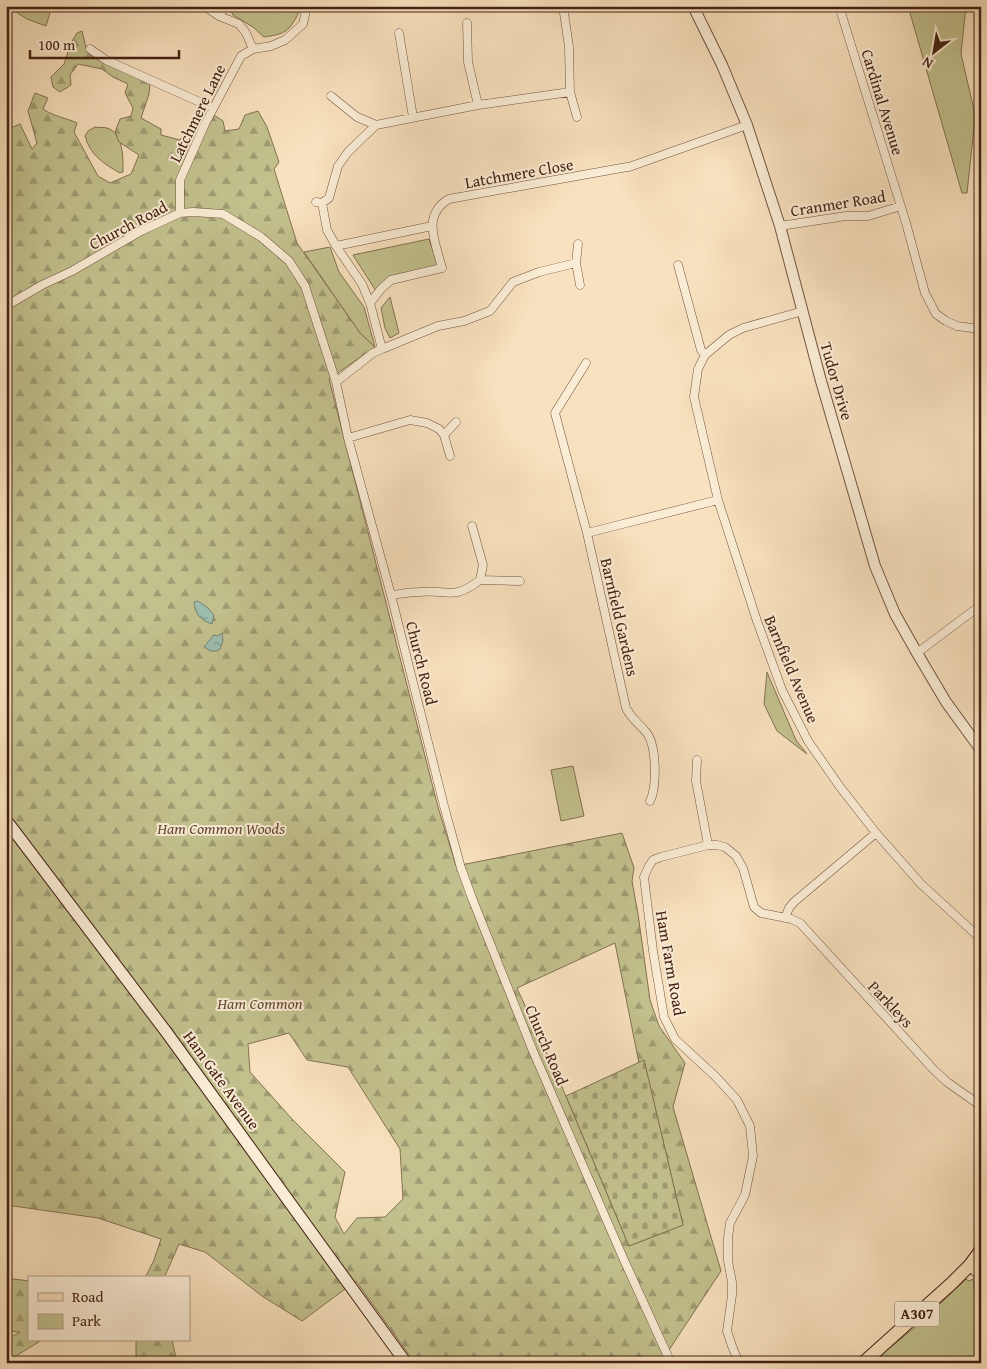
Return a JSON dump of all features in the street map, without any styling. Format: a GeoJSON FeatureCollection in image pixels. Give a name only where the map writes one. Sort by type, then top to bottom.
{"type":"FeatureCollection","features":[{"type":"Feature","properties":{"kind":"main road","name":"Ham Gate Avenue"},"geometry":{"type":"LineString","coordinates":[[6,820],[167,1033],[406,1363]]}},
{"type":"Feature","properties":{"kind":"main road","name":"A307"},"geometry":{"type":"LineString","coordinates":[[864,1363],[970,1265],[981,1250]]}},
{"type":"Feature","properties":{"kind":"street"},"geometry":{"type":"LineString","coordinates":[[204,6],[219,16],[239,24],[246,33],[253,49],[270,46],[285,40],[303,24],[307,6]]}},
{"type":"Feature","properties":{"kind":"street"},"geometry":{"type":"LineString","coordinates":[[219,16],[225,6]]}},
{"type":"Feature","properties":{"kind":"street"},"geometry":{"type":"LineString","coordinates":[[563,6],[570,48],[570,92],[577,117]]}},
{"type":"Feature","properties":{"kind":"street","name":"Tudor Drive"},"geometry":{"type":"LineString","coordinates":[[693,6],[722,65],[747,124],[780,226],[821,381],[875,566],[895,614],[916,653],[946,702],[981,750]]}},
{"type":"Feature","properties":{"kind":"street","name":"Cardinal Avenue"},"geometry":{"type":"LineString","coordinates":[[839,6],[901,206],[925,293],[936,314],[952,324],[968,329],[980,330]]}},
{"type":"Feature","properties":{"kind":"street"},"geometry":{"type":"LineString","coordinates":[[467,23],[468,62],[478,105]]}},
{"type":"Feature","properties":{"kind":"street"},"geometry":{"type":"LineString","coordinates":[[399,34],[413,117]]}},
{"type":"Feature","properties":{"kind":"street"},"geometry":{"type":"LineString","coordinates":[[90,49],[106,60],[213,108]]}},
{"type":"Feature","properties":{"kind":"street","name":"Latchmere Lane"},"geometry":{"type":"LineString","coordinates":[[180,213],[180,180],[213,108],[241,56],[253,49]]}},
{"type":"Feature","properties":{"kind":"street"},"geometry":{"type":"LineString","coordinates":[[382,349],[370,303],[362,284],[327,230],[319,202],[328,198],[338,166],[348,152],[376,125],[478,105],[570,92]]}},
{"type":"Feature","properties":{"kind":"street"},"geometry":{"type":"LineString","coordinates":[[331,96],[357,116],[376,125]]}},
{"type":"Feature","properties":{"kind":"street","name":"Latchmere Close"},"geometry":{"type":"LineString","coordinates":[[432,226],[434,215],[439,207],[449,200],[628,167],[747,124]]}},
{"type":"Feature","properties":{"kind":"street","name":"Cranmer Road"},"geometry":{"type":"LineString","coordinates":[[780,226],[846,216],[868,216],[901,206]]}},
{"type":"Feature","properties":{"kind":"street","name":"Church Road"},"geometry":{"type":"LineString","coordinates":[[6,306],[141,231],[180,213],[192,212],[223,214],[261,237],[289,261],[305,286],[336,382],[348,438],[391,595],[461,868],[533,1051],[671,1363]]}},
{"type":"Feature","properties":{"kind":"street"},"geometry":{"type":"LineString","coordinates":[[336,246],[432,226],[442,268],[391,280],[370,303]]}},
{"type":"Feature","properties":{"kind":"street"},"geometry":{"type":"LineString","coordinates":[[578,244],[576,264],[580,285]]}},
{"type":"Feature","properties":{"kind":"street"},"geometry":{"type":"LineString","coordinates":[[336,382],[373,353],[438,326],[464,321],[490,311],[513,282],[539,272],[576,264]]}},
{"type":"Feature","properties":{"kind":"street"},"geometry":{"type":"LineString","coordinates":[[678,265],[701,350],[705,355]]}},
{"type":"Feature","properties":{"kind":"street","name":"Barnfield Avenue"},"geometry":{"type":"LineString","coordinates":[[803,312],[743,328],[719,341],[705,355],[698,369],[694,397],[718,500],[757,621],[782,690],[808,741],[840,787],[876,833],[921,884],[981,939]]}},
{"type":"Feature","properties":{"kind":"street","name":"Barnfield Gardens"},"geometry":{"type":"LineString","coordinates":[[586,363],[555,413],[587,532],[626,708],[632,718],[647,732],[651,740],[655,761],[653,795],[650,801]]}},
{"type":"Feature","properties":{"kind":"street"},"geometry":{"type":"LineString","coordinates":[[348,438],[410,420],[427,423],[439,429],[444,435],[450,456]]}},
{"type":"Feature","properties":{"kind":"street"},"geometry":{"type":"LineString","coordinates":[[444,435],[456,422]]}},
{"type":"Feature","properties":{"kind":"street"},"geometry":{"type":"LineString","coordinates":[[587,532],[718,500]]}},
{"type":"Feature","properties":{"kind":"street"},"geometry":{"type":"LineString","coordinates":[[472,526],[483,565],[480,580]]}},
{"type":"Feature","properties":{"kind":"street"},"geometry":{"type":"LineString","coordinates":[[391,595],[420,591],[456,594],[469,589],[480,580],[520,580]]}},
{"type":"Feature","properties":{"kind":"street"},"geometry":{"type":"LineString","coordinates":[[916,653],[981,604]]}},
{"type":"Feature","properties":{"kind":"street"},"geometry":{"type":"LineString","coordinates":[[697,760],[696,781],[708,845]]}},
{"type":"Feature","properties":{"kind":"street"},"geometry":{"type":"LineString","coordinates":[[785,918],[794,902],[876,833]]}},
{"type":"Feature","properties":{"kind":"street","name":"Ham Farm Road"},"geometry":{"type":"LineString","coordinates":[[725,847],[708,845],[653,860],[649,866],[644,883],[654,961],[664,1017],[675,1039],[716,1077],[737,1100],[750,1126],[753,1156],[745,1195],[730,1223],[728,1238],[728,1262],[732,1282],[728,1331],[739,1363]]}},
{"type":"Feature","properties":{"kind":"street","name":"Parkleys"},"geometry":{"type":"LineString","coordinates":[[725,847],[736,856],[743,868],[754,907],[761,913],[800,923],[934,1070],[981,1106]]}},
{"type":"Feature","properties":{"kind":"street"},"geometry":{"type":"LineString","coordinates":[[970,1265],[981,1276]]}},
{"type":"Feature","properties":{"kind":"green space"},"geometry":{"type":"Polygon","coordinates":[[[6,6],[52,6],[46,26],[27,19],[6,6]]]}},
{"type":"Feature","properties":{"kind":"green space"},"geometry":{"type":"Polygon","coordinates":[[[234,6],[280,6],[299,12],[286,31],[264,37],[253,27],[233,15],[231,11],[234,6]]]}},
{"type":"Feature","properties":{"kind":"green space"},"geometry":{"type":"Polygon","coordinates":[[[908,6],[966,6],[961,54],[974,110],[974,128],[967,193],[962,193],[908,6]]]}},
{"type":"Feature","properties":{"kind":"green space","name":"Ham Common Woods"},"geometry":{"type":"Polygon","coordinates":[[[82,31],[87,52],[110,65],[150,83],[149,94],[141,118],[161,129],[161,135],[180,140],[184,134],[193,136],[185,156],[195,159],[195,150],[214,115],[223,121],[225,131],[239,129],[245,115],[258,111],[267,127],[279,162],[274,169],[297,243],[360,333],[375,347],[329,379],[438,807],[456,866],[622,833],[634,868],[632,881],[650,1000],[659,1026],[685,1063],[673,1107],[721,1271],[665,1356],[668,1363],[415,1363],[356,1281],[302,1321],[262,1296],[205,1252],[179,1244],[165,1276],[146,1276],[161,1239],[98,1218],[6,1205],[6,130],[20,124],[32,149],[37,143],[28,111],[35,93],[48,98],[43,109],[77,123],[74,132],[98,176],[110,183],[131,174],[139,155],[119,142],[115,132],[120,119],[131,116],[133,108],[125,93],[128,84],[102,69],[78,64],[70,75],[71,85],[60,92],[53,87],[51,77],[64,64],[71,43],[77,33],[82,31]],[[615,943],[517,988],[566,1096],[629,1246],[683,1225],[644,1061],[639,1063],[615,943]],[[289,1033],[248,1044],[250,1072],[292,1119],[345,1172],[335,1217],[344,1234],[357,1218],[385,1217],[403,1199],[400,1149],[348,1067],[307,1060],[289,1033]]]}},
{"type":"Feature","properties":{"kind":"green space"},"geometry":{"type":"Polygon","coordinates":[[[95,127],[107,128],[117,135],[121,147],[123,172],[120,173],[103,162],[90,149],[85,136],[88,131],[95,127]]]}},
{"type":"Feature","properties":{"kind":"green space"},"geometry":{"type":"Polygon","coordinates":[[[429,239],[438,266],[393,277],[376,291],[353,255],[429,239]]]}},
{"type":"Feature","properties":{"kind":"green space"},"geometry":{"type":"Polygon","coordinates":[[[330,247],[339,272],[364,307],[375,347],[360,333],[304,252],[330,247]]]}},
{"type":"Feature","properties":{"kind":"green space"},"geometry":{"type":"Polygon","coordinates":[[[390,297],[399,333],[390,338],[385,328],[381,308],[390,297]]]}},
{"type":"Feature","properties":{"kind":"green space"},"geometry":{"type":"Polygon","coordinates":[[[767,672],[796,740],[807,754],[777,731],[764,704],[767,672]]]}},
{"type":"Feature","properties":{"kind":"green space"},"geometry":{"type":"Polygon","coordinates":[[[573,766],[584,816],[561,821],[551,770],[573,766]]]}},
{"type":"Feature","properties":{"kind":"green space"},"geometry":{"type":"Polygon","coordinates":[[[644,1060],[683,1225],[629,1246],[566,1096],[644,1060]]]}},
{"type":"Feature","properties":{"kind":"green space"},"geometry":{"type":"Polygon","coordinates":[[[6,1278],[28,1281],[28,1342],[39,1342],[6,1362],[6,1340],[20,1332],[6,1331],[6,1278]]]}},
{"type":"Feature","properties":{"kind":"green space"},"geometry":{"type":"Polygon","coordinates":[[[966,1279],[969,1281],[973,1279],[981,1329],[981,1363],[871,1363],[919,1324],[966,1279]]]}},
{"type":"Feature","properties":{"kind":"green space"},"geometry":{"type":"Polygon","coordinates":[[[136,1342],[172,1342],[177,1363],[138,1363],[136,1342]]]}},
{"type":"Feature","properties":{"kind":"water"},"geometry":{"type":"Polygon","coordinates":[[[198,601],[214,615],[212,624],[204,621],[197,613],[194,602],[198,601]]]}},
{"type":"Feature","properties":{"kind":"water"},"geometry":{"type":"Polygon","coordinates":[[[222,633],[223,641],[220,649],[211,651],[204,647],[214,635],[218,636],[222,633]]]}},
{"type":"Feature","properties":{"kind":"park label","name":"Ham Common"},"geometry":{"type":"Point","coordinates":[260,1003]}}]}
